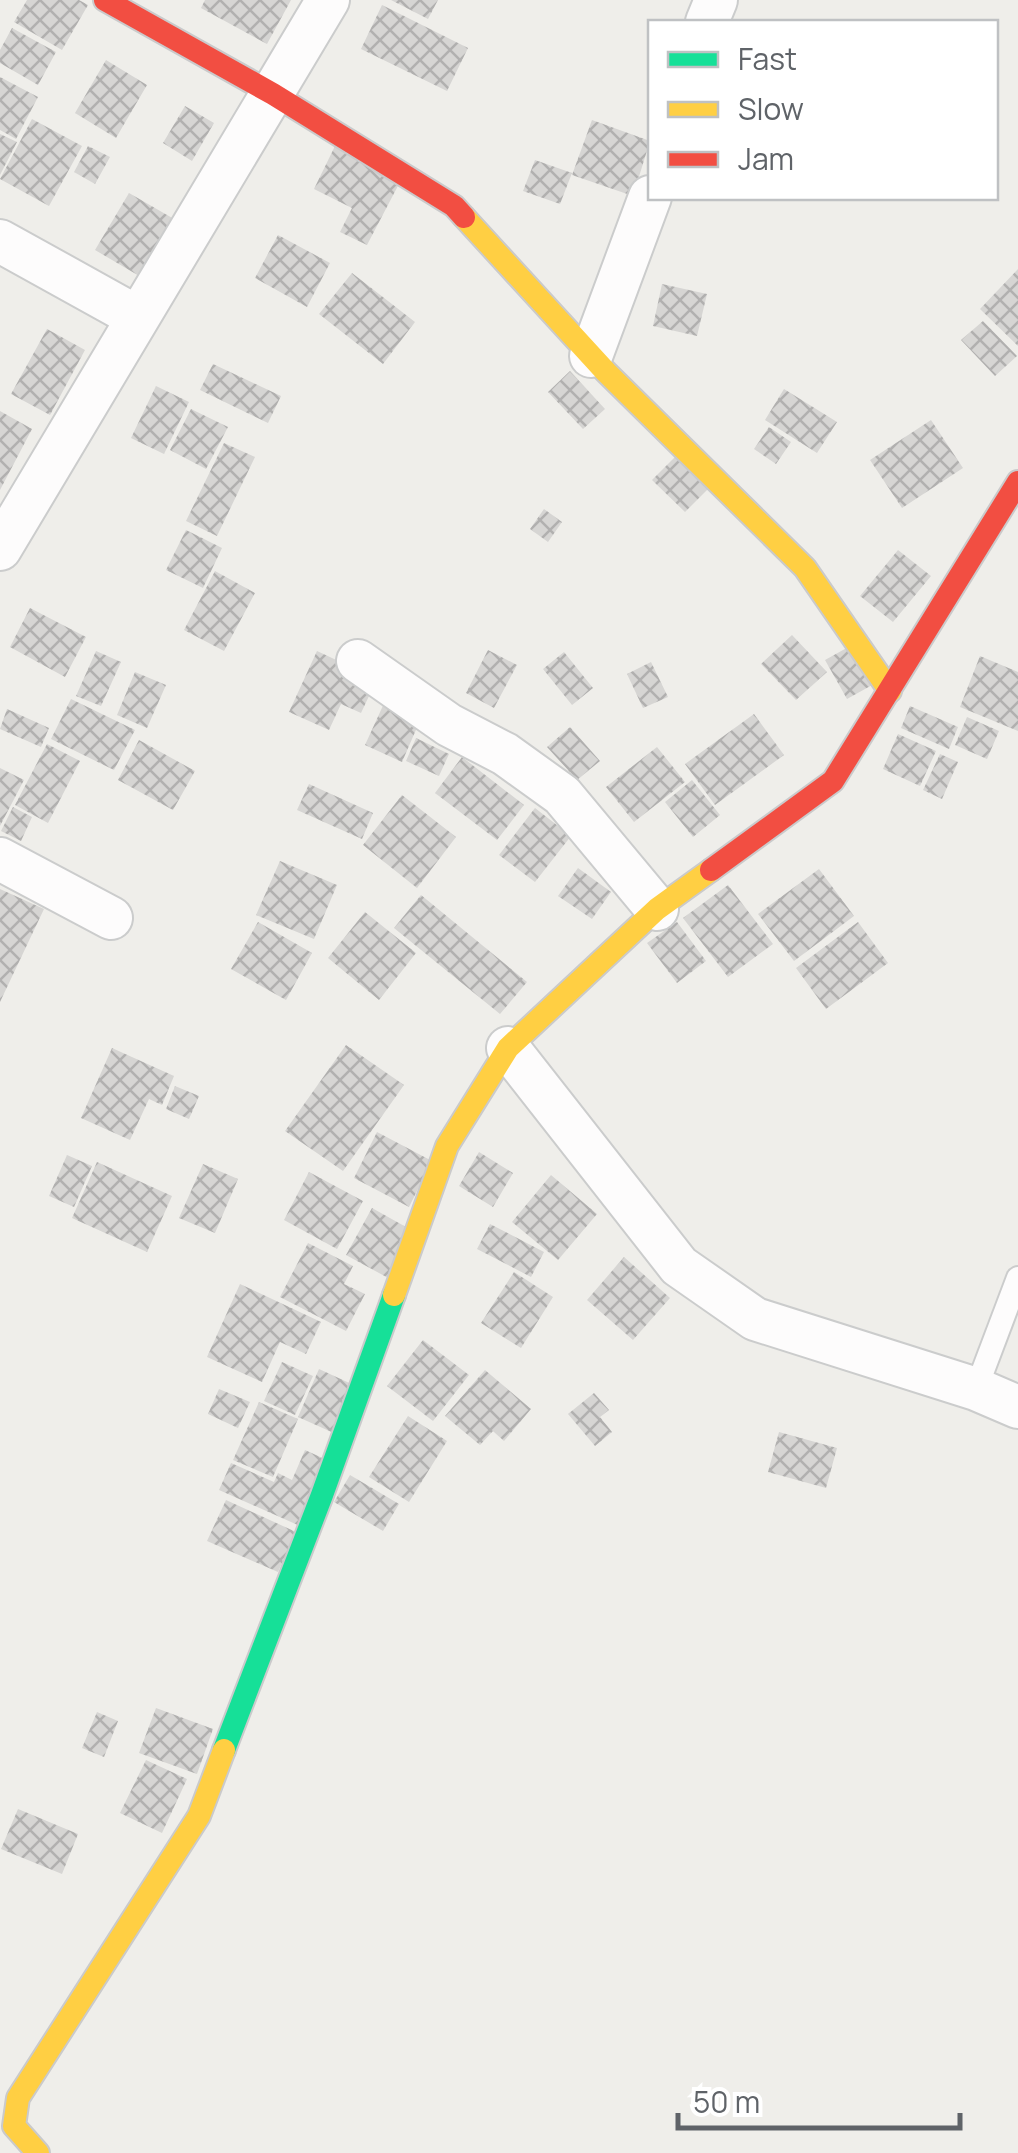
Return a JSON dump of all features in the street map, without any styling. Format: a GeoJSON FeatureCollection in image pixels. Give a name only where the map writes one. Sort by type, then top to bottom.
{"type":"FeatureCollection","features":[{"type":"Feature","properties":{"kind":"street"},"geometry":{"type":"LineString","coordinates":[[106,0],[273,94],[454,206],[591,356],[804,568],[890,690]]}},
{"type":"Feature","properties":{"kind":"street"},"geometry":{"type":"LineString","coordinates":[[0,549],[328,0]]}},
{"type":"Feature","properties":{"kind":"street"},"geometry":{"type":"LineString","coordinates":[[591,356],[649,200]]}},
{"type":"Feature","properties":{"kind":"street"},"geometry":{"type":"LineString","coordinates":[[0,241],[137,316]]}},
{"type":"Feature","properties":{"kind":"street"},"geometry":{"type":"LineString","coordinates":[[38,2153],[14,2126],[18,2098],[199,1816],[322,1495],[447,1146],[508,1048],[657,909],[833,781],[1018,482]]}},
{"type":"Feature","properties":{"kind":"street"},"geometry":{"type":"LineString","coordinates":[[358,661],[435,716],[505,754],[562,795],[657,909]]}},
{"type":"Feature","properties":{"kind":"street"},"geometry":{"type":"LineString","coordinates":[[0,860],[110,918]]}},
{"type":"Feature","properties":{"kind":"street"},"geometry":{"type":"LineString","coordinates":[[508,1048],[679,1266],[755,1319],[1018,1406]]}},
{"type":"Feature","properties":{"kind":"lane"},"geometry":{"type":"LineString","coordinates":[[976,1389],[1018,1278]]}},
{"type":"Feature","properties":{"kind":"building"},"geometry":{"type":"Polygon","coordinates":[[[27,0],[79,0],[88,5],[62,50],[14,22],[27,0]]]}},
{"type":"Feature","properties":{"kind":"building"},"geometry":{"type":"Polygon","coordinates":[[[205,0],[291,0],[267,44],[201,8],[205,0]]]}},
{"type":"Feature","properties":{"kind":"building"},"geometry":{"type":"Polygon","coordinates":[[[391,0],[438,0],[428,19],[391,0]]]}},
{"type":"Feature","properties":{"kind":"building"},"geometry":{"type":"Polygon","coordinates":[[[382,5],[468,48],[447,91],[361,49],[382,5]]]}},
{"type":"Feature","properties":{"kind":"building"},"geometry":{"type":"Polygon","coordinates":[[[12,28],[56,52],[38,85],[0,63],[0,50],[12,28]]]}},
{"type":"Feature","properties":{"kind":"building"},"geometry":{"type":"Polygon","coordinates":[[[106,60],[147,85],[116,138],[75,113],[106,60]]]}},
{"type":"Feature","properties":{"kind":"building"},"geometry":{"type":"Polygon","coordinates":[[[0,77],[38,97],[16,139],[0,130],[0,77]]]}},
{"type":"Feature","properties":{"kind":"building"},"geometry":{"type":"Polygon","coordinates":[[[185,106],[214,123],[192,161],[163,143],[185,106]]]}},
{"type":"Feature","properties":{"kind":"building"},"geometry":{"type":"Polygon","coordinates":[[[32,119],[82,146],[49,206],[0,179],[32,119]]]}},
{"type":"Feature","properties":{"kind":"building"},"geometry":{"type":"Polygon","coordinates":[[[592,120],[648,140],[633,196],[572,175],[592,120]]]}},
{"type":"Feature","properties":{"kind":"building"},"geometry":{"type":"Polygon","coordinates":[[[0,134],[17,142],[0,175],[0,134]]]}},
{"type":"Feature","properties":{"kind":"building"},"geometry":{"type":"Polygon","coordinates":[[[88,146],[110,157],[95,184],[74,172],[88,146]]]}},
{"type":"Feature","properties":{"kind":"building"},"geometry":{"type":"Polygon","coordinates":[[[335,146],[401,180],[367,245],[340,232],[352,208],[314,189],[335,146]]]}},
{"type":"Feature","properties":{"kind":"building"},"geometry":{"type":"Polygon","coordinates":[[[535,160],[572,173],[560,204],[523,191],[535,160]]]}},
{"type":"Feature","properties":{"kind":"building"},"geometry":{"type":"Polygon","coordinates":[[[129,193],[174,219],[141,277],[95,250],[129,193]]]}},
{"type":"Feature","properties":{"kind":"building"},"geometry":{"type":"Polygon","coordinates":[[[278,235],[330,263],[307,307],[255,278],[278,235]]]}},
{"type":"Feature","properties":{"kind":"building"},"geometry":{"type":"Polygon","coordinates":[[[1018,269],[1018,346],[980,309],[1018,269]]]}},
{"type":"Feature","properties":{"kind":"building"},"geometry":{"type":"Polygon","coordinates":[[[352,273],[415,322],[383,364],[319,314],[352,273]]]}},
{"type":"Feature","properties":{"kind":"building"},"geometry":{"type":"Polygon","coordinates":[[[662,284],[707,294],[697,336],[653,326],[662,284]]]}},
{"type":"Feature","properties":{"kind":"building"},"geometry":{"type":"Polygon","coordinates":[[[983,321],[1017,356],[995,376],[961,340],[983,321]]]}},
{"type":"Feature","properties":{"kind":"building"},"geometry":{"type":"Polygon","coordinates":[[[47,329],[85,350],[50,415],[11,394],[47,329]]]}},
{"type":"Feature","properties":{"kind":"building"},"geometry":{"type":"Polygon","coordinates":[[[213,364],[281,396],[268,423],[200,390],[213,364]]]}},
{"type":"Feature","properties":{"kind":"building"},"geometry":{"type":"Polygon","coordinates":[[[570,371],[605,409],[583,429],[548,392],[570,371]]]}},
{"type":"Feature","properties":{"kind":"building"},"geometry":{"type":"Polygon","coordinates":[[[156,386],[189,402],[164,454],[131,438],[156,386]]]}},
{"type":"Feature","properties":{"kind":"building"},"geometry":{"type":"Polygon","coordinates":[[[784,389],[837,422],[817,453],[765,420],[784,389]]]}},
{"type":"Feature","properties":{"kind":"building"},"geometry":{"type":"Polygon","coordinates":[[[191,409],[228,427],[206,469],[170,450],[191,409]]]}},
{"type":"Feature","properties":{"kind":"building"},"geometry":{"type":"Polygon","coordinates":[[[0,411],[32,429],[0,490],[0,411]]]}},
{"type":"Feature","properties":{"kind":"building"},"geometry":{"type":"Polygon","coordinates":[[[931,420],[963,468],[902,508],[870,460],[931,420]]]}},
{"type":"Feature","properties":{"kind":"building"},"geometry":{"type":"Polygon","coordinates":[[[769,427],[791,442],[776,464],[754,449],[769,427]]]}},
{"type":"Feature","properties":{"kind":"building"},"geometry":{"type":"Polygon","coordinates":[[[224,443],[255,457],[217,536],[186,521],[224,443]]]}},
{"type":"Feature","properties":{"kind":"building"},"geometry":{"type":"Polygon","coordinates":[[[676,456],[709,488],[685,512],[652,480],[676,456]]]}},
{"type":"Feature","properties":{"kind":"building"},"geometry":{"type":"Polygon","coordinates":[[[544,509],[562,522],[548,542],[530,529],[544,509]]]}},
{"type":"Feature","properties":{"kind":"building"},"geometry":{"type":"Polygon","coordinates":[[[186,530],[222,548],[203,588],[166,570],[186,530]]]}},
{"type":"Feature","properties":{"kind":"building"},"geometry":{"type":"Polygon","coordinates":[[[898,550],[931,576],[893,622],[860,596],[898,550]]]}},
{"type":"Feature","properties":{"kind":"building"},"geometry":{"type":"Polygon","coordinates":[[[215,571],[255,593],[224,651],[184,630],[215,571]]]}},
{"type":"Feature","properties":{"kind":"building"},"geometry":{"type":"Polygon","coordinates":[[[30,608],[86,637],[65,677],[10,647],[30,608]]]}},
{"type":"Feature","properties":{"kind":"building"},"geometry":{"type":"Polygon","coordinates":[[[792,635],[827,672],[796,700],[761,664],[792,635]]]}},
{"type":"Feature","properties":{"kind":"building"},"geometry":{"type":"Polygon","coordinates":[[[852,645],[874,684],[847,699],[825,660],[852,645]]]}},
{"type":"Feature","properties":{"kind":"building"},"geometry":{"type":"Polygon","coordinates":[[[488,650],[517,665],[494,708],[466,693],[488,650]]]}},
{"type":"Feature","properties":{"kind":"building"},"geometry":{"type":"Polygon","coordinates":[[[96,651],[121,662],[101,706],[76,696],[96,651]]]}},
{"type":"Feature","properties":{"kind":"building"},"geometry":{"type":"Polygon","coordinates":[[[317,651],[377,679],[361,713],[341,704],[329,730],[289,712],[317,651]]]}},
{"type":"Feature","properties":{"kind":"building"},"geometry":{"type":"Polygon","coordinates":[[[564,652],[593,688],[572,705],[543,669],[564,652]]]}},
{"type":"Feature","properties":{"kind":"building"},"geometry":{"type":"Polygon","coordinates":[[[980,656],[1018,672],[1018,731],[960,707],[980,656]]]}},
{"type":"Feature","properties":{"kind":"building"},"geometry":{"type":"Polygon","coordinates":[[[651,662],[668,697],[643,708],[627,674],[651,662]]]}},
{"type":"Feature","properties":{"kind":"building"},"geometry":{"type":"Polygon","coordinates":[[[135,672],[166,685],[147,728],[117,715],[135,672]]]}},
{"type":"Feature","properties":{"kind":"building"},"geometry":{"type":"Polygon","coordinates":[[[71,699],[135,730],[114,770],[51,739],[71,699]]]}},
{"type":"Feature","properties":{"kind":"building"},"geometry":{"type":"Polygon","coordinates":[[[386,699],[422,716],[402,762],[365,745],[386,699]]]}},
{"type":"Feature","properties":{"kind":"building"},"geometry":{"type":"Polygon","coordinates":[[[910,706],[958,727],[949,749],[901,728],[910,706]]]}},
{"type":"Feature","properties":{"kind":"building"},"geometry":{"type":"Polygon","coordinates":[[[7,709],[49,728],[41,747],[0,729],[7,709]]]}},
{"type":"Feature","properties":{"kind":"building"},"geometry":{"type":"Polygon","coordinates":[[[754,714],[784,755],[715,805],[685,764],[754,714]]]}},
{"type":"Feature","properties":{"kind":"building"},"geometry":{"type":"Polygon","coordinates":[[[967,717],[999,731],[987,759],[955,745],[967,717]]]}},
{"type":"Feature","properties":{"kind":"building"},"geometry":{"type":"Polygon","coordinates":[[[570,727],[600,761],[577,780],[547,747],[570,727]]]}},
{"type":"Feature","properties":{"kind":"building"},"geometry":{"type":"Polygon","coordinates":[[[898,734],[936,751],[920,786],[883,769],[898,734]]]}},
{"type":"Feature","properties":{"kind":"building"},"geometry":{"type":"Polygon","coordinates":[[[416,738],[449,754],[439,776],[406,761],[416,738]]]}},
{"type":"Feature","properties":{"kind":"building"},"geometry":{"type":"Polygon","coordinates":[[[139,740],[195,771],[173,810],[118,780],[139,740]]]}},
{"type":"Feature","properties":{"kind":"building"},"geometry":{"type":"Polygon","coordinates":[[[47,744],[80,761],[48,823],[15,805],[47,744]]]}},
{"type":"Feature","properties":{"kind":"building"},"geometry":{"type":"Polygon","coordinates":[[[657,747],[685,782],[634,822],[606,787],[657,747]]]}},
{"type":"Feature","properties":{"kind":"building"},"geometry":{"type":"Polygon","coordinates":[[[940,754],[958,762],[942,799],[923,790],[940,754]]]}},
{"type":"Feature","properties":{"kind":"building"},"geometry":{"type":"Polygon","coordinates":[[[462,757],[524,805],[497,840],[435,793],[462,757]]]}},
{"type":"Feature","properties":{"kind":"building"},"geometry":{"type":"Polygon","coordinates":[[[0,768],[24,780],[0,826],[0,768]]]}},
{"type":"Feature","properties":{"kind":"building"},"geometry":{"type":"Polygon","coordinates":[[[692,780],[720,815],[693,837],[665,802],[692,780]]]}},
{"type":"Feature","properties":{"kind":"building"},"geometry":{"type":"Polygon","coordinates":[[[309,784],[373,813],[362,839],[297,810],[309,784]]]}},
{"type":"Feature","properties":{"kind":"building"},"geometry":{"type":"Polygon","coordinates":[[[402,795],[456,837],[417,888],[363,845],[402,795]]]}},
{"type":"Feature","properties":{"kind":"building"},"geometry":{"type":"Polygon","coordinates":[[[13,807],[32,817],[21,841],[1,831],[13,807]]]}},
{"type":"Feature","properties":{"kind":"building"},"geometry":{"type":"Polygon","coordinates":[[[535,808],[571,836],[535,882],[499,855],[535,808]]]}},
{"type":"Feature","properties":{"kind":"building"},"geometry":{"type":"Polygon","coordinates":[[[280,861],[337,885],[314,939],[256,915],[280,861]]]}},
{"type":"Feature","properties":{"kind":"building"},"geometry":{"type":"Polygon","coordinates":[[[578,868],[611,892],[592,919],[558,896],[578,868]]]}},
{"type":"Feature","properties":{"kind":"building"},"geometry":{"type":"Polygon","coordinates":[[[819,869],[854,916],[794,961],[758,914],[819,869]]]}},
{"type":"Feature","properties":{"kind":"building"},"geometry":{"type":"Polygon","coordinates":[[[728,885],[773,944],[728,977],[683,918],[728,885]]]}},
{"type":"Feature","properties":{"kind":"building"},"geometry":{"type":"Polygon","coordinates":[[[0,889],[44,909],[0,1002],[0,889]]]}},
{"type":"Feature","properties":{"kind":"building"},"geometry":{"type":"Polygon","coordinates":[[[421,895],[527,982],[500,1014],[394,928],[421,895]]]}},
{"type":"Feature","properties":{"kind":"building"},"geometry":{"type":"Polygon","coordinates":[[[365,912],[416,953],[379,1000],[328,958],[365,912]]]}},
{"type":"Feature","properties":{"kind":"building"},"geometry":{"type":"Polygon","coordinates":[[[258,922],[312,953],[286,1000],[231,969],[258,922]]]}},
{"type":"Feature","properties":{"kind":"building"},"geometry":{"type":"Polygon","coordinates":[[[677,922],[706,961],[677,983],[647,943],[677,922]]]}},
{"type":"Feature","properties":{"kind":"building"},"geometry":{"type":"Polygon","coordinates":[[[858,922],[888,963],[826,1009],[796,968],[858,922]]]}},
{"type":"Feature","properties":{"kind":"building"},"geometry":{"type":"Polygon","coordinates":[[[346,1045],[404,1085],[343,1171],[285,1131],[346,1045]]]}},
{"type":"Feature","properties":{"kind":"building"},"geometry":{"type":"Polygon","coordinates":[[[112,1048],[174,1076],[162,1105],[149,1099],[130,1140],[81,1118],[112,1048]]]}},
{"type":"Feature","properties":{"kind":"building"},"geometry":{"type":"Polygon","coordinates":[[[175,1086],[199,1096],[189,1119],[166,1109],[175,1086]]]}},
{"type":"Feature","properties":{"kind":"building"},"geometry":{"type":"Polygon","coordinates":[[[377,1132],[432,1161],[409,1207],[354,1178],[377,1132]]]}},
{"type":"Feature","properties":{"kind":"building"},"geometry":{"type":"Polygon","coordinates":[[[479,1152],[513,1173],[493,1207],[459,1186],[479,1152]]]}},
{"type":"Feature","properties":{"kind":"building"},"geometry":{"type":"Polygon","coordinates":[[[67,1155],[92,1166],[74,1207],[49,1196],[67,1155]]]}},
{"type":"Feature","properties":{"kind":"building"},"geometry":{"type":"Polygon","coordinates":[[[97,1162],[172,1196],[147,1252],[72,1218],[97,1162]]]}},
{"type":"Feature","properties":{"kind":"building"},"geometry":{"type":"Polygon","coordinates":[[[203,1164],[238,1179],[215,1233],[179,1218],[203,1164]]]}},
{"type":"Feature","properties":{"kind":"building"},"geometry":{"type":"Polygon","coordinates":[[[309,1172],[363,1201],[337,1249],[284,1220],[309,1172]]]}},
{"type":"Feature","properties":{"kind":"building"},"geometry":{"type":"Polygon","coordinates":[[[551,1175],[597,1214],[558,1260],[512,1222],[551,1175]]]}},
{"type":"Feature","properties":{"kind":"building"},"geometry":{"type":"Polygon","coordinates":[[[372,1208],[415,1232],[390,1279],[346,1255],[372,1208]]]}},
{"type":"Feature","properties":{"kind":"building"},"geometry":{"type":"Polygon","coordinates":[[[490,1224],[544,1252],[531,1277],[477,1249],[490,1224]]]}},
{"type":"Feature","properties":{"kind":"building"},"geometry":{"type":"Polygon","coordinates":[[[308,1243],[353,1266],[344,1284],[365,1294],[346,1331],[280,1297],[308,1243]]]}},
{"type":"Feature","properties":{"kind":"building"},"geometry":{"type":"Polygon","coordinates":[[[624,1257],[670,1298],[633,1340],[587,1300],[624,1257]]]}},
{"type":"Feature","properties":{"kind":"building"},"geometry":{"type":"Polygon","coordinates":[[[514,1272],[553,1297],[521,1348],[481,1323],[514,1272]]]}},
{"type":"Feature","properties":{"kind":"building"},"geometry":{"type":"Polygon","coordinates":[[[240,1284],[321,1322],[306,1354],[280,1342],[262,1382],[207,1357],[240,1284]]]}},
{"type":"Feature","properties":{"kind":"building"},"geometry":{"type":"Polygon","coordinates":[[[423,1340],[469,1375],[433,1421],[387,1386],[423,1340]]]}},
{"type":"Feature","properties":{"kind":"building"},"geometry":{"type":"Polygon","coordinates":[[[282,1362],[313,1376],[295,1415],[264,1401],[282,1362]]]}},
{"type":"Feature","properties":{"kind":"building"},"geometry":{"type":"Polygon","coordinates":[[[319,1369],[358,1387],[336,1434],[298,1417],[319,1369]]]}},
{"type":"Feature","properties":{"kind":"building"},"geometry":{"type":"Polygon","coordinates":[[[485,1370],[531,1409],[504,1441],[493,1431],[480,1445],[445,1416],[485,1370]]]}},
{"type":"Feature","properties":{"kind":"building"},"geometry":{"type":"Polygon","coordinates":[[[219,1389],[250,1402],[238,1428],[208,1414],[219,1389]]]}},
{"type":"Feature","properties":{"kind":"building"},"geometry":{"type":"Polygon","coordinates":[[[594,1393],[609,1410],[600,1417],[612,1432],[595,1446],[568,1414],[594,1393]]]}},
{"type":"Feature","properties":{"kind":"building"},"geometry":{"type":"Polygon","coordinates":[[[259,1402],[298,1419],[273,1477],[233,1460],[259,1402]]]}},
{"type":"Feature","properties":{"kind":"building"},"geometry":{"type":"Polygon","coordinates":[[[408,1416],[447,1441],[409,1502],[369,1477],[408,1416]]]}},
{"type":"Feature","properties":{"kind":"building"},"geometry":{"type":"Polygon","coordinates":[[[779,1432],[837,1448],[826,1488],[768,1472],[779,1432]]]}},
{"type":"Feature","properties":{"kind":"building"},"geometry":{"type":"Polygon","coordinates":[[[305,1450],[329,1461],[300,1526],[219,1490],[231,1463],[274,1482],[278,1473],[292,1480],[305,1450]]]}},
{"type":"Feature","properties":{"kind":"building"},"geometry":{"type":"Polygon","coordinates":[[[350,1475],[399,1504],[383,1531],[334,1502],[350,1475]]]}},
{"type":"Feature","properties":{"kind":"building"},"geometry":{"type":"Polygon","coordinates":[[[226,1500],[296,1532],[278,1572],[207,1541],[226,1500]]]}},
{"type":"Feature","properties":{"kind":"building"},"geometry":{"type":"Polygon","coordinates":[[[156,1708],[213,1729],[197,1774],[139,1753],[156,1708]]]}},
{"type":"Feature","properties":{"kind":"building"},"geometry":{"type":"Polygon","coordinates":[[[97,1712],[118,1721],[104,1757],[82,1748],[97,1712]]]}},
{"type":"Feature","properties":{"kind":"building"},"geometry":{"type":"Polygon","coordinates":[[[146,1760],[187,1779],[162,1833],[120,1813],[146,1760]]]}},
{"type":"Feature","properties":{"kind":"building"},"geometry":{"type":"Polygon","coordinates":[[[18,1809],[78,1834],[62,1874],[1,1849],[18,1809]]]}},
{"type":"Feature","properties":{"kind":"traffic: fast"},"geometry":{"type":"LineString","coordinates":[[224,1750],[394,1295]]}},
{"type":"Feature","properties":{"kind":"traffic: slow"},"geometry":{"type":"LineString","coordinates":[[464,217],[606,372],[805,568],[890,691]]}},
{"type":"Feature","properties":{"kind":"traffic: slow"},"geometry":{"type":"LineString","coordinates":[[394,1295],[447,1146],[508,1048],[657,909],[711,870]]}},
{"type":"Feature","properties":{"kind":"traffic: slow"},"geometry":{"type":"LineString","coordinates":[[38,2153],[14,2126],[18,2098],[199,1816],[224,1750]]}},
{"type":"Feature","properties":{"kind":"traffic: jam"},"geometry":{"type":"LineString","coordinates":[[105,0],[273,94],[454,206],[464,217]]}},
{"type":"Feature","properties":{"kind":"traffic: jam"},"geometry":{"type":"LineString","coordinates":[[711,870],[833,781],[1018,482]]}}]}
